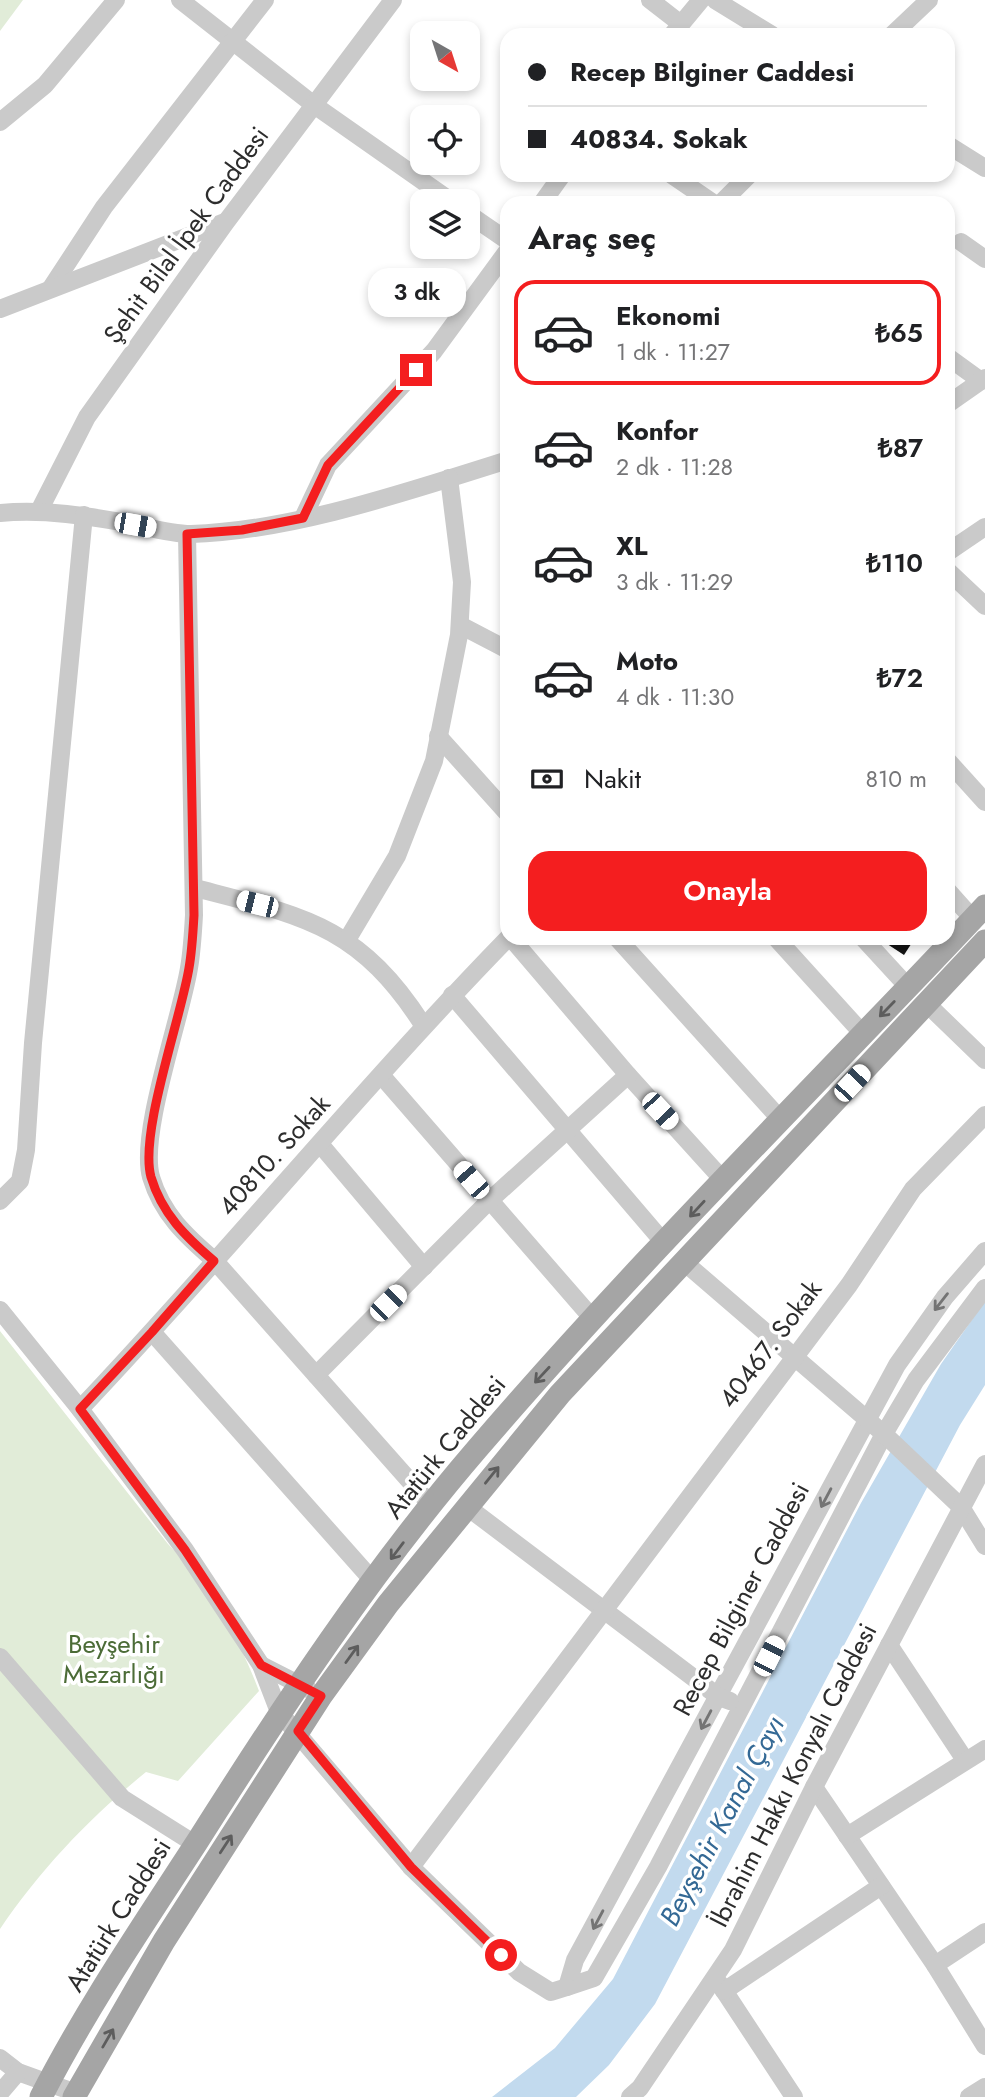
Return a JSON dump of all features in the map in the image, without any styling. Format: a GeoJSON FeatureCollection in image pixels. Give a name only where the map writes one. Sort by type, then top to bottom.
{"type":"FeatureCollection","features":[{"type":"Feature","properties":{"kind":"main road","name":"Atatürk Caddesi"},"geometry":{"type":"LineString","coordinates":[[955,938],[979,912]]}},
{"type":"Feature","properties":{"kind":"main road","name":"Atatürk Caddesi"},"geometry":{"type":"LineString","coordinates":[[75,2095],[164,1941],[321,1696],[466,1506],[560,1394],[985,941]]}},
{"type":"Feature","properties":{"kind":"main road","name":"Atatürk Caddesi"},"geometry":{"type":"LineString","coordinates":[[45,2091],[195,1844],[279,1712],[431,1505],[515,1405],[593,1319],[948,945]]}},
{"type":"Feature","properties":{"kind":"street"},"geometry":{"type":"LineString","coordinates":[[0,122],[46,85],[116,0]]}},
{"type":"Feature","properties":{"kind":"street"},"geometry":{"type":"LineString","coordinates":[[180,0],[314,105],[434,189]]}},
{"type":"Feature","properties":{"kind":"street"},"geometry":{"type":"LineString","coordinates":[[51,288],[104,207],[231,40],[265,0]]}},
{"type":"Feature","properties":{"kind":"street"},"geometry":{"type":"LineString","coordinates":[[650,0],[675,28]]}},
{"type":"Feature","properties":{"kind":"street"},"geometry":{"type":"LineString","coordinates":[[679,28],[701,0]]}},
{"type":"Feature","properties":{"kind":"street"},"geometry":{"type":"LineString","coordinates":[[715,0],[761,28]]}},
{"type":"Feature","properties":{"kind":"street"},"geometry":{"type":"LineString","coordinates":[[899,28],[929,0]]}},
{"type":"Feature","properties":{"kind":"street","name":"Şehit Bilal İpek Caddesi"},"geometry":{"type":"LineString","coordinates":[[39,511],[87,417],[388,1]]}},
{"type":"Feature","properties":{"kind":"street"},"geometry":{"type":"LineString","coordinates":[[955,149],[985,167]]}},
{"type":"Feature","properties":{"kind":"street"},"geometry":{"type":"LineString","coordinates":[[682,182],[703,196]]}},
{"type":"Feature","properties":{"kind":"street"},"geometry":{"type":"LineString","coordinates":[[728,196],[742,182]]}},
{"type":"Feature","properties":{"kind":"street"},"geometry":{"type":"LineString","coordinates":[[0,309],[226,222]]}},
{"type":"Feature","properties":{"kind":"street"},"geometry":{"type":"LineString","coordinates":[[480,222],[500,236]]}},
{"type":"Feature","properties":{"kind":"street"},"geometry":{"type":"LineString","coordinates":[[961,242],[985,259]]}},
{"type":"Feature","properties":{"kind":"street"},"geometry":{"type":"LineString","coordinates":[[303,518],[328,465],[434,351],[500,261]]}},
{"type":"Feature","properties":{"kind":"street"},"geometry":{"type":"LineString","coordinates":[[955,361],[983,379],[955,399]]}},
{"type":"Feature","properties":{"kind":"street"},"geometry":{"type":"LineString","coordinates":[[1,510],[84,515],[187,534],[242,530],[303,518],[500,462]]}},
{"type":"Feature","properties":{"kind":"street"},"geometry":{"type":"LineString","coordinates":[[347,940],[397,856],[433,761],[460,625],[462,582],[449,478]]}},
{"type":"Feature","properties":{"kind":"street"},"geometry":{"type":"LineString","coordinates":[[0,1201],[20,1181],[26,1150],[33,1043],[84,515]]}},
{"type":"Feature","properties":{"kind":"street"},"geometry":{"type":"LineString","coordinates":[[955,547],[985,527]]}},
{"type":"Feature","properties":{"kind":"street"},"geometry":{"type":"LineString","coordinates":[[187,534],[195,888],[189,968],[156,1106],[150,1144],[150,1175],[162,1204],[179,1230],[214,1261],[431,1505]]}},
{"type":"Feature","properties":{"kind":"street"},"geometry":{"type":"LineString","coordinates":[[955,578],[985,606]]}},
{"type":"Feature","properties":{"kind":"street"},"geometry":{"type":"LineString","coordinates":[[460,625],[500,646]]}},
{"type":"Feature","properties":{"kind":"street"},"geometry":{"type":"LineString","coordinates":[[438,736],[500,805]]}},
{"type":"Feature","properties":{"kind":"street"},"geometry":{"type":"LineString","coordinates":[[955,769],[985,802]]}},
{"type":"Feature","properties":{"kind":"street"},"geometry":{"type":"LineString","coordinates":[[195,888],[309,919],[347,940],[384,972],[423,1025]]}},
{"type":"Feature","properties":{"kind":"street"},"geometry":{"type":"LineString","coordinates":[[955,896],[979,912]]}},
{"type":"Feature","properties":{"kind":"street","name":"40810. Sokak"},"geometry":{"type":"LineString","coordinates":[[80,1409],[320,1144],[423,1025],[502,945]]}},
{"type":"Feature","properties":{"kind":"street"},"geometry":{"type":"LineString","coordinates":[[515,945],[724,1181]]}},
{"type":"Feature","properties":{"kind":"street"},"geometry":{"type":"LineString","coordinates":[[623,945],[781,1120]]}},
{"type":"Feature","properties":{"kind":"street"},"geometry":{"type":"LineString","coordinates":[[782,945],[863,1034]]}},
{"type":"Feature","properties":{"kind":"street"},"geometry":{"type":"LineString","coordinates":[[869,945],[908,988]]}},
{"type":"Feature","properties":{"kind":"street"},"geometry":{"type":"LineString","coordinates":[[452,995],[665,1244]]}},
{"type":"Feature","properties":{"kind":"street"},"geometry":{"type":"LineString","coordinates":[[926,1003],[985,1060]]}},
{"type":"Feature","properties":{"kind":"street"},"geometry":{"type":"LineString","coordinates":[[380,1075],[593,1319]]}},
{"type":"Feature","properties":{"kind":"street"},"geometry":{"type":"LineString","coordinates":[[316,1375],[489,1201],[628,1075]]}},
{"type":"Feature","properties":{"kind":"street","name":"40467. Sokak"},"geometry":{"type":"LineString","coordinates":[[411,1867],[793,1355],[849,1284],[912,1189],[985,1115]]}},
{"type":"Feature","properties":{"kind":"street"},"geometry":{"type":"LineString","coordinates":[[320,1144],[424,1267]]}},
{"type":"Feature","properties":{"kind":"street","name":"Recep Bilginer Caddesi"},"geometry":{"type":"LineString","coordinates":[[567,1987],[575,1960],[868,1420],[917,1334],[985,1251]]}},
{"type":"Feature","properties":{"kind":"street"},"geometry":{"type":"LineString","coordinates":[[684,1262],[884,1434],[961,1507],[985,1546]]}},
{"type":"Feature","properties":{"kind":"street","name":"Recep Bilginer Caddesi"},"geometry":{"type":"LineString","coordinates":[[567,1987],[594,1978],[658,1867],[884,1434],[916,1380],[985,1288]]}},
{"type":"Feature","properties":{"kind":"street"},"geometry":{"type":"LineString","coordinates":[[0,1310],[80,1409],[185,1550],[261,1665],[279,1712],[298,1731],[411,1867],[519,1972],[551,1992],[567,1987]]}},
{"type":"Feature","properties":{"kind":"street"},"geometry":{"type":"LineString","coordinates":[[152,1332],[374,1582]]}},
{"type":"Feature","properties":{"kind":"street","name":"İbrahim Hakkı Konyalı Caddesi"},"geometry":{"type":"LineString","coordinates":[[630,2097],[640,2088],[720,1984],[733,1950],[814,1787],[985,1464]]}},
{"type":"Feature","properties":{"kind":"street"},"geometry":{"type":"LineString","coordinates":[[466,1506],[719,1697],[743,1706]]}},
{"type":"Feature","properties":{"kind":"street"},"geometry":{"type":"LineString","coordinates":[[889,1645],[965,1760]]}},
{"type":"Feature","properties":{"kind":"street"},"geometry":{"type":"LineString","coordinates":[[0,1657],[122,1798],[195,1844]]}},
{"type":"Feature","properties":{"kind":"street"},"geometry":{"type":"LineString","coordinates":[[261,1665],[321,1696]]}},
{"type":"Feature","properties":{"kind":"street"},"geometry":{"type":"LineString","coordinates":[[847,1836],[985,1749]]}},
{"type":"Feature","properties":{"kind":"street"},"geometry":{"type":"LineString","coordinates":[[814,1787],[935,1965],[985,2046]]}},
{"type":"Feature","properties":{"kind":"street"},"geometry":{"type":"LineString","coordinates":[[794,2097],[720,1984],[881,1886]]}},
{"type":"Feature","properties":{"kind":"street"},"geometry":{"type":"LineString","coordinates":[[935,1965],[985,1932]]}},
{"type":"Feature","properties":{"kind":"street"},"geometry":{"type":"LineString","coordinates":[[0,2058],[45,2091],[75,2095]]}},
{"type":"Feature","properties":{"kind":"street"},"geometry":{"type":"LineString","coordinates":[[0,2093],[19,2072]]}},
{"type":"Feature","properties":{"kind":"street"},"geometry":{"type":"LineString","coordinates":[[969,2097],[985,2087]]}},
{"type":"Feature","properties":{"kind":"green space"},"geometry":{"type":"Polygon","coordinates":[[[0,0],[23,0],[0,31],[0,0]]]}},
{"type":"Feature","properties":{"kind":"green space","name":"Beyşehir Mezarlığı"},"geometry":{"type":"Polygon","coordinates":[[[0,1331],[209,1595],[242,1651],[259,1691],[178,1781],[146,1772],[105,1808],[49,1865],[0,1929],[0,1331]]]}},
{"type":"Feature","properties":{"kind":"water","name":"Beyşehir Kanal Çayı"},"geometry":{"type":"Polygon","coordinates":[[[985,1301],[985,1385],[960,1425],[655,2004],[609,2065],[576,2097],[492,2097],[555,2048],[613,1979],[861,1503],[941,1364],[985,1301]]]}},
{"type":"Feature","properties":{"kind":"building"},"geometry":{"type":"Polygon","coordinates":[[[889,945],[910,945],[904,955],[889,945]]]}},
{"type":"Feature","properties":{"kind":"route"},"geometry":{"type":"LineString","coordinates":[[416,370],[328,465],[303,518],[242,530],[187,534],[194,915],[189,968],[156,1106],[150,1144],[150,1175],[162,1204],[179,1230],[214,1261],[80,1409],[185,1550],[261,1665],[321,1696],[298,1731],[411,1867],[501,1955]]}}]}
